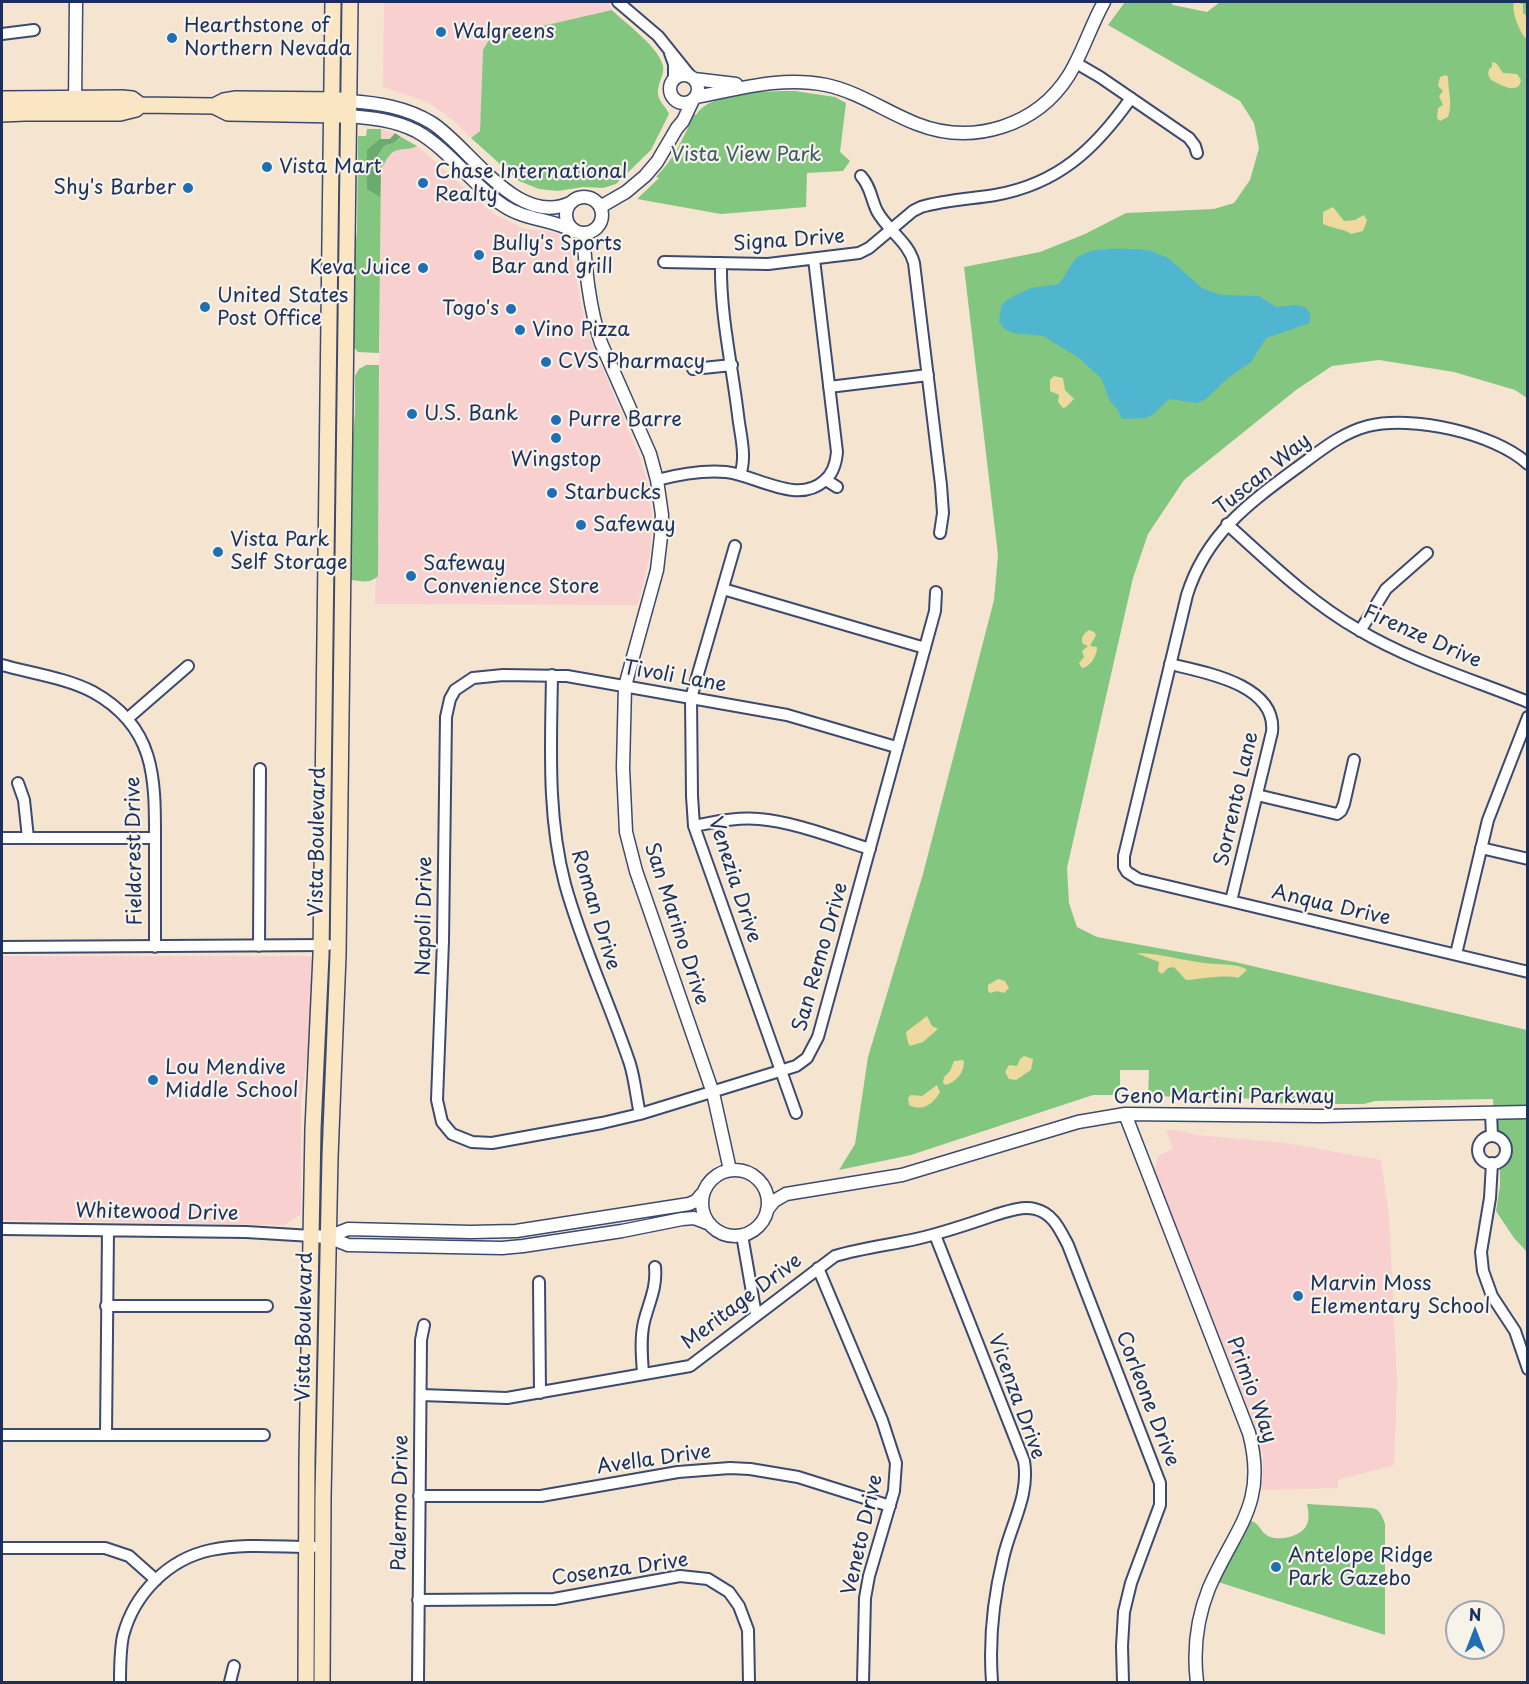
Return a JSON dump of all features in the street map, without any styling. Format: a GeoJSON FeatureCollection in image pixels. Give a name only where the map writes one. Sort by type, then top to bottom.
{"type":"FeatureCollection","features":[{"type":"Feature","properties":{"kind":"main road","name":"Vista Boulevard"},"geometry":{"type":"LineString","coordinates":[[322,1683],[314,1547],[312,1236],[315,1079],[321,945],[333,2]]}},
{"type":"Feature","properties":{"kind":"main road","name":"Vista Boulevard"},"geometry":{"type":"LineString","coordinates":[[306,1683],[328,1237],[338,944],[350,2]]}},
{"type":"Feature","properties":{"kind":"main road"},"geometry":{"type":"LineString","coordinates":[[2,114],[122,98],[132,99],[140,105],[214,106],[236,99],[348,108]]}},
{"type":"Feature","properties":{"kind":"main road"},"geometry":{"type":"LineString","coordinates":[[2,99],[75,105]]}},
{"type":"Feature","properties":{"kind":"street"},"geometry":{"type":"LineString","coordinates":[[75,105],[76,2]]}},
{"type":"Feature","properties":{"kind":"street"},"geometry":{"type":"LineString","coordinates":[[600,207],[626,192],[645,176],[664,152],[683,121],[698,88],[677,58],[649,28],[618,2]]}},
{"type":"Feature","properties":{"kind":"street"},"geometry":{"type":"LineString","coordinates":[[675,100],[684,103],[694,98],[752,85],[801,82],[827,85],[866,99],[921,126],[953,133],[996,129],[1013,123],[1038,109],[1063,84],[1076,63],[1104,2]]}},
{"type":"Feature","properties":{"kind":"street"},"geometry":{"type":"LineString","coordinates":[[2,34],[34,30]]}},
{"type":"Feature","properties":{"kind":"street"},"geometry":{"type":"LineString","coordinates":[[670,52],[674,64],[674,80],[670,90],[678,112],[677,128]]}},
{"type":"Feature","properties":{"kind":"street"},"geometry":{"type":"LineString","coordinates":[[1076,63],[1189,138],[1197,153]]}},
{"type":"Feature","properties":{"kind":"street"},"geometry":{"type":"LineString","coordinates":[[674,80],[684,75],[692,78],[752,85]]}},
{"type":"Feature","properties":{"kind":"street","name":"Signa Drive"},"geometry":{"type":"LineString","coordinates":[[664,262],[768,264],[862,252],[921,207],[1014,190],[1061,170],[1098,141],[1131,98]]}},
{"type":"Feature","properties":{"kind":"street"},"geometry":{"type":"LineString","coordinates":[[391,106],[408,111],[432,123],[496,182],[522,200],[549,207],[562,205],[580,197],[595,200],[600,207],[601,216],[597,226],[592,231],[579,232],[558,223],[526,216],[507,208],[481,188],[435,145],[416,132],[348,108],[391,106]]}},
{"type":"Feature","properties":{"kind":"street"},"geometry":{"type":"LineString","coordinates":[[861,176],[870,189],[876,210],[910,252],[914,263],[943,513],[940,533]]}},
{"type":"Feature","properties":{"kind":"street"},"geometry":{"type":"LineString","coordinates":[[572,201],[567,218],[579,232]]}},
{"type":"Feature","properties":{"kind":"street","name":"San Marino Drive"},"geometry":{"type":"LineString","coordinates":[[579,232],[596,326],[650,454],[657,480],[662,515],[659,559],[625,686],[623,768],[626,832],[636,871],[713,1093],[730,1170]]}},
{"type":"Feature","properties":{"kind":"street"},"geometry":{"type":"LineString","coordinates":[[657,480],[697,472],[740,475],[785,489],[799,490],[811,489],[826,480],[834,469],[837,452],[814,259]]}},
{"type":"Feature","properties":{"kind":"street"},"geometry":{"type":"LineString","coordinates":[[721,264],[721,299],[743,456],[740,475]]}},
{"type":"Feature","properties":{"kind":"street"},"geometry":{"type":"LineString","coordinates":[[693,369],[732,365]]}},
{"type":"Feature","properties":{"kind":"street"},"geometry":{"type":"LineString","coordinates":[[829,387],[928,375]]}},
{"type":"Feature","properties":{"kind":"street","name":"Tuscan Way"},"geometry":{"type":"LineString","coordinates":[[1123,876],[1124,856],[1190,583],[1203,557],[1227,524],[1249,504],[1325,447],[1352,431],[1368,426],[1403,422],[1469,434],[1503,447],[1527,464]]}},
{"type":"Feature","properties":{"kind":"street"},"geometry":{"type":"LineString","coordinates":[[826,480],[837,487]]}},
{"type":"Feature","properties":{"kind":"street","name":"Firenze Drive"},"geometry":{"type":"LineString","coordinates":[[1227,524],[1312,599],[1360,631],[1413,656],[1527,702]]}},
{"type":"Feature","properties":{"kind":"street","name":"Venezia Drive"},"geometry":{"type":"LineString","coordinates":[[735,546],[691,698],[694,826],[796,1113]]}},
{"type":"Feature","properties":{"kind":"street"},"geometry":{"type":"LineString","coordinates":[[1360,631],[1386,589],[1427,553]]}},
{"type":"Feature","properties":{"kind":"street"},"geometry":{"type":"LineString","coordinates":[[723,589],[925,648]]}},
{"type":"Feature","properties":{"kind":"street","name":"San Remo Drive"},"geometry":{"type":"LineString","coordinates":[[452,1134],[472,1142],[492,1143],[640,1114],[796,1066],[807,1058],[818,1037],[935,611],[936,592]]}},
{"type":"Feature","properties":{"kind":"street","name":"Sorrento Lane"},"geometry":{"type":"LineString","coordinates":[[1170,664],[1232,681],[1253,694],[1273,712],[1272,732],[1231,901]]}},
{"type":"Feature","properties":{"kind":"street","name":"Fieldcrest Drive"},"geometry":{"type":"LineString","coordinates":[[2,665],[91,691],[127,719],[140,737],[152,768],[155,784],[155,947]]}},
{"type":"Feature","properties":{"kind":"street"},"geometry":{"type":"LineString","coordinates":[[127,719],[188,666]]}},
{"type":"Feature","properties":{"kind":"street","name":"Tivoli Lane"},"geometry":{"type":"LineString","coordinates":[[452,696],[463,683],[482,675],[567,676],[787,715],[896,747]]}},
{"type":"Feature","properties":{"kind":"street","name":"Roman Drive"},"geometry":{"type":"LineString","coordinates":[[552,675],[551,798],[557,850],[565,885],[630,1066],[640,1114]]}},
{"type":"Feature","properties":{"kind":"street","name":"Napoli Drive"},"geometry":{"type":"LineString","coordinates":[[452,696],[446,717],[443,940],[437,1100],[442,1122],[452,1134]]}},
{"type":"Feature","properties":{"kind":"street"},"geometry":{"type":"LineString","coordinates":[[1456,954],[1494,804],[1527,717]]}},
{"type":"Feature","properties":{"kind":"street"},"geometry":{"type":"LineString","coordinates":[[1257,795],[1344,814],[1354,760]]}},
{"type":"Feature","properties":{"kind":"street"},"geometry":{"type":"LineString","coordinates":[[259,946],[260,769]]}},
{"type":"Feature","properties":{"kind":"street"},"geometry":{"type":"LineString","coordinates":[[18,783],[24,800],[28,838]]}},
{"type":"Feature","properties":{"kind":"street"},"geometry":{"type":"LineString","coordinates":[[694,826],[738,819],[760,819],[870,849]]}},
{"type":"Feature","properties":{"kind":"street"},"geometry":{"type":"LineString","coordinates":[[2,838],[155,838]]}},
{"type":"Feature","properties":{"kind":"street"},"geometry":{"type":"LineString","coordinates":[[1481,848],[1527,860]]}},
{"type":"Feature","properties":{"kind":"street","name":"Anqua Drive"},"geometry":{"type":"LineString","coordinates":[[1123,876],[1527,972]]}},
{"type":"Feature","properties":{"kind":"street"},"geometry":{"type":"LineString","coordinates":[[2,947],[338,944]]}},
{"type":"Feature","properties":{"kind":"street","name":"Geno Martini Parkway"},"geometry":{"type":"LineString","coordinates":[[786,1194],[902,1175],[1078,1122],[1125,1114],[1321,1116],[1527,1112]]}},
{"type":"Feature","properties":{"kind":"street"},"geometry":{"type":"LineString","coordinates":[[1491,1113],[1492,1136]]}},
{"type":"Feature","properties":{"kind":"street","name":"Primio Way"},"geometry":{"type":"LineString","coordinates":[[1125,1114],[1254,1451],[1255,1480],[1249,1512],[1213,1579],[1200,1616],[1196,1648],[1197,1683]]}},
{"type":"Feature","properties":{"kind":"street"},"geometry":{"type":"LineString","coordinates":[[1492,1136],[1502,1139],[1506,1149],[1502,1160],[1492,1163],[1482,1159],[1478,1148],[1484,1138],[1492,1136]]}},
{"type":"Feature","properties":{"kind":"street"},"geometry":{"type":"LineString","coordinates":[[1492,1163],[1490,1198],[1482,1246],[1482,1265],[1492,1296],[1517,1336],[1527,1369]]}},
{"type":"Feature","properties":{"kind":"street"},"geometry":{"type":"LineString","coordinates":[[328,1237],[348,1229],[516,1231],[689,1204],[696,1201],[710,1180],[719,1173],[730,1170],[747,1172],[754,1175],[764,1186],[786,1194]]}},
{"type":"Feature","properties":{"kind":"street"},"geometry":{"type":"LineString","coordinates":[[764,1186],[768,1198],[767,1210]]}},
{"type":"Feature","properties":{"kind":"street"},"geometry":{"type":"LineString","coordinates":[[702,1194],[701,1205],[707,1223]]}},
{"type":"Feature","properties":{"kind":"street"},"geometry":{"type":"LineString","coordinates":[[312,1236],[328,1237],[348,1245],[502,1248],[694,1218],[707,1223],[721,1233],[734,1236],[742,1235],[757,1227],[767,1210],[777,1199],[786,1194]]}},
{"type":"Feature","properties":{"kind":"street","name":"Meritage Drive"},"geometry":{"type":"LineString","coordinates":[[421,1395],[507,1398],[690,1366],[835,1256],[935,1235],[1013,1210],[1031,1208],[1041,1211]]}},
{"type":"Feature","properties":{"kind":"street","name":"Corleone Drive"},"geometry":{"type":"LineString","coordinates":[[1041,1211],[1057,1223],[1068,1245],[1160,1483],[1160,1505],[1131,1583],[1124,1612],[1123,1683]]}},
{"type":"Feature","properties":{"kind":"street","name":"Whitewood Drive"},"geometry":{"type":"LineString","coordinates":[[2,1229],[246,1232],[312,1236]]}},
{"type":"Feature","properties":{"kind":"street"},"geometry":{"type":"LineString","coordinates":[[106,1435],[108,1231]]}},
{"type":"Feature","properties":{"kind":"street"},"geometry":{"type":"LineString","coordinates":[[742,1235],[756,1315]]}},
{"type":"Feature","properties":{"kind":"street","name":"Vicenza Drive"},"geometry":{"type":"LineString","coordinates":[[935,1235],[1024,1461],[1026,1473],[1024,1495],[1011,1528],[997,1583],[991,1638],[992,1683]]}},
{"type":"Feature","properties":{"kind":"street"},"geometry":{"type":"LineString","coordinates":[[643,1374],[641,1344],[644,1323],[656,1282],[655,1267]]}},
{"type":"Feature","properties":{"kind":"street","name":"Veneto Drive"},"geometry":{"type":"LineString","coordinates":[[818,1268],[894,1451],[897,1474],[865,1598],[863,1683]]}},
{"type":"Feature","properties":{"kind":"street"},"geometry":{"type":"LineString","coordinates":[[539,1282],[540,1393]]}},
{"type":"Feature","properties":{"kind":"street"},"geometry":{"type":"LineString","coordinates":[[106,1306],[267,1306]]}},
{"type":"Feature","properties":{"kind":"street","name":"Palermo Drive"},"geometry":{"type":"LineString","coordinates":[[418,1683],[421,1340],[424,1325]]}},
{"type":"Feature","properties":{"kind":"street"},"geometry":{"type":"LineString","coordinates":[[2,1435],[264,1435]]}},
{"type":"Feature","properties":{"kind":"street","name":"Avella Drive"},"geometry":{"type":"LineString","coordinates":[[419,1496],[541,1496],[678,1472],[730,1468],[798,1477],[890,1506]]}},
{"type":"Feature","properties":{"kind":"street"},"geometry":{"type":"LineString","coordinates":[[120,1683],[122,1647],[128,1621],[145,1592],[156,1580],[184,1560],[211,1550],[240,1546],[314,1547]]}},
{"type":"Feature","properties":{"kind":"street"},"geometry":{"type":"LineString","coordinates":[[2,1548],[105,1548],[129,1556],[156,1580]]}},
{"type":"Feature","properties":{"kind":"street","name":"Cosenza Drive"},"geometry":{"type":"LineString","coordinates":[[418,1600],[554,1599],[680,1576],[708,1579],[729,1592],[739,1606],[748,1630],[749,1683]]}},
{"type":"Feature","properties":{"kind":"street"},"geometry":{"type":"LineString","coordinates":[[230,1683],[234,1666]]}},
{"type":"Feature","properties":{"kind":"shaded area"},"geometry":{"type":"Polygon","coordinates":[[[384,2],[608,2],[612,10],[490,38],[483,50],[480,131],[471,138],[454,121],[428,102],[383,87],[384,2]]]}},
{"type":"Feature","properties":{"kind":"shaded area"},"geometry":{"type":"Polygon","coordinates":[[[381,129],[395,133],[421,149],[495,215],[525,229],[563,235],[569,240],[586,329],[639,455],[647,481],[652,513],[651,549],[638,605],[375,604],[376,576],[378,575],[381,129]]]}},
{"type":"Feature","properties":{"kind":"shaded area","name":"Lou Mendive Middle School"},"geometry":{"type":"Polygon","coordinates":[[[2,956],[311,956],[315,965],[307,1061],[301,1099],[301,1214],[285,1225],[2,1220],[2,956]]]}},
{"type":"Feature","properties":{"kind":"shaded area","name":"Marvin Moss Elementary School"},"geometry":{"type":"Polygon","coordinates":[[[1166,1130],[1286,1143],[1381,1160],[1389,1216],[1397,1383],[1394,1465],[1338,1480],[1338,1488],[1262,1490],[1263,1455],[1258,1433],[1153,1168],[1156,1166],[1158,1156],[1173,1149],[1166,1130]]]}},
{"type":"Feature","properties":{"kind":"green space"},"geometry":{"type":"Polygon","coordinates":[[[1125,2],[1170,2],[1173,5],[1207,12],[1220,2],[1527,2],[1527,398],[1515,390],[1454,372],[1379,360],[1332,366],[1296,390],[1184,480],[1148,534],[1133,578],[1067,868],[1069,903],[1077,927],[1097,937],[1235,962],[1527,1030],[1527,1252],[1514,1238],[1496,1211],[1500,1166],[1509,1152],[1505,1141],[1494,1135],[1493,1099],[1375,1101],[1364,1104],[1284,1104],[1267,1099],[1148,1096],[1149,1070],[1120,1070],[1120,1095],[1093,1095],[911,1155],[839,1170],[855,1144],[868,1057],[923,874],[994,600],[998,555],[964,267],[1040,252],[1085,234],[1126,213],[1214,209],[1234,203],[1250,180],[1259,148],[1254,123],[1240,101],[1108,25],[1125,2]]]}},
{"type":"Feature","properties":{"kind":"green space"},"geometry":{"type":"Polygon","coordinates":[[[612,10],[649,44],[663,66],[658,94],[669,114],[651,150],[616,184],[603,188],[583,187],[558,191],[539,189],[519,181],[471,138],[480,131],[483,50],[490,38],[612,10]]]}},
{"type":"Feature","properties":{"kind":"green space","name":"Vista View Park"},"geometry":{"type":"Polygon","coordinates":[[[795,91],[835,97],[846,103],[840,152],[850,161],[843,171],[807,173],[806,207],[721,214],[637,199],[659,178],[656,177],[673,155],[694,114],[696,115],[703,107],[714,101],[741,94],[795,91]]]}},
{"type":"Feature","properties":{"kind":"green space"},"geometry":{"type":"Polygon","coordinates":[[[367,129],[381,129],[381,148],[401,137],[417,146],[393,152],[381,168],[379,353],[358,352],[352,345],[352,274],[357,231],[358,136],[366,136],[367,129]]]}},
{"type":"Feature","properties":{"kind":"green space"},"geometry":{"type":"Polygon","coordinates":[[[395,133],[401,137],[383,147],[377,156],[377,166],[381,168],[380,197],[367,189],[367,150],[380,139],[390,139],[395,133]]]}},
{"type":"Feature","properties":{"kind":"green space"},"geometry":{"type":"Polygon","coordinates":[[[366,365],[379,365],[378,576],[365,581],[349,580],[349,483],[355,413],[355,376],[359,369],[366,365]]]}},
{"type":"Feature","properties":{"kind":"green space"},"geometry":{"type":"Polygon","coordinates":[[[1307,1504],[1372,1508],[1380,1513],[1385,1524],[1385,1635],[1218,1582],[1251,1521],[1268,1536],[1290,1537],[1305,1528],[1309,1517],[1307,1504]]]}},
{"type":"Feature","properties":{"kind":"sand"},"geometry":{"type":"Polygon","coordinates":[[[1514,2],[1523,4],[1523,13],[1527,16],[1527,40],[1517,22],[1514,2]]]}},
{"type":"Feature","properties":{"kind":"sand"},"geometry":{"type":"Polygon","coordinates":[[[1492,62],[1496,63],[1503,73],[1517,74],[1521,80],[1519,86],[1509,88],[1491,80],[1488,74],[1492,62]]]}},
{"type":"Feature","properties":{"kind":"sand"},"geometry":{"type":"Polygon","coordinates":[[[1446,75],[1450,107],[1448,117],[1440,121],[1437,118],[1438,108],[1443,105],[1439,96],[1443,91],[1438,86],[1440,77],[1446,75]]]}},
{"type":"Feature","properties":{"kind":"sand"},"geometry":{"type":"Polygon","coordinates":[[[1333,207],[1344,221],[1355,220],[1364,215],[1367,220],[1363,231],[1351,234],[1323,224],[1323,212],[1333,207]]]}},
{"type":"Feature","properties":{"kind":"sand"},"geometry":{"type":"Polygon","coordinates":[[[1054,376],[1063,378],[1065,390],[1074,399],[1063,408],[1058,402],[1059,395],[1050,391],[1050,380],[1054,376]]]}},
{"type":"Feature","properties":{"kind":"sand"},"geometry":{"type":"Polygon","coordinates":[[[1089,630],[1096,635],[1090,646],[1097,647],[1097,650],[1090,663],[1082,668],[1079,663],[1084,657],[1082,651],[1088,646],[1083,644],[1082,638],[1089,630]]]}},
{"type":"Feature","properties":{"kind":"sand"},"geometry":{"type":"Polygon","coordinates":[[[1136,953],[1237,966],[1247,970],[1238,978],[1186,980],[1174,967],[1168,968],[1162,974],[1158,971],[1159,962],[1136,953]]]}},
{"type":"Feature","properties":{"kind":"sand"},"geometry":{"type":"Polygon","coordinates":[[[998,979],[1005,981],[1009,988],[1004,993],[997,991],[990,993],[988,985],[998,979]]]}},
{"type":"Feature","properties":{"kind":"sand"},"geometry":{"type":"Polygon","coordinates":[[[927,1016],[932,1026],[938,1029],[923,1042],[910,1046],[906,1032],[927,1016]]]}},
{"type":"Feature","properties":{"kind":"sand"},"geometry":{"type":"Polygon","coordinates":[[[1024,1056],[1033,1059],[1031,1070],[1016,1080],[1009,1079],[1005,1072],[1009,1065],[1017,1066],[1024,1056]]]}},
{"type":"Feature","properties":{"kind":"sand"},"geometry":{"type":"Polygon","coordinates":[[[954,1061],[964,1061],[963,1069],[957,1079],[946,1085],[943,1083],[954,1061]]]}},
{"type":"Feature","properties":{"kind":"sand"},"geometry":{"type":"Polygon","coordinates":[[[937,1085],[940,1092],[927,1106],[919,1108],[909,1105],[908,1098],[911,1095],[922,1096],[937,1085]]]}},
{"type":"Feature","properties":{"kind":"water"},"geometry":{"type":"Polygon","coordinates":[[[1107,249],[1139,249],[1168,258],[1202,288],[1221,295],[1259,296],[1276,307],[1295,305],[1305,307],[1310,314],[1310,323],[1266,338],[1251,362],[1228,378],[1206,399],[1197,403],[1169,399],[1148,417],[1122,419],[1110,401],[1101,378],[1079,358],[1043,336],[1013,333],[999,322],[1001,306],[1008,299],[1031,288],[1059,284],[1070,266],[1084,253],[1107,249]]]}},
{"type":"Feature","properties":{"kind":"place","name":"Walgreens"},"geometry":{"type":"Point","coordinates":[441,32]}},
{"type":"Feature","properties":{"kind":"place","name":"Hearthstone of Northern Nevada"},"geometry":{"type":"Point","coordinates":[172,38]}},
{"type":"Feature","properties":{"kind":"place","name":"Vista Mart"},"geometry":{"type":"Point","coordinates":[267,167]}},
{"type":"Feature","properties":{"kind":"place","name":"Chase International Realty"},"geometry":{"type":"Point","coordinates":[423,183]}},
{"type":"Feature","properties":{"kind":"place","name":"Shy's Barber"},"geometry":{"type":"Point","coordinates":[188,188]}},
{"type":"Feature","properties":{"kind":"place","name":"Bully's Sports Bar and grill"},"geometry":{"type":"Point","coordinates":[479,255]}},
{"type":"Feature","properties":{"kind":"place","name":"Keva Juice"},"geometry":{"type":"Point","coordinates":[423,268]}},
{"type":"Feature","properties":{"kind":"place","name":"United States Post Office"},"geometry":{"type":"Point","coordinates":[205,307]}},
{"type":"Feature","properties":{"kind":"place","name":"Togo's"},"geometry":{"type":"Point","coordinates":[511,309]}},
{"type":"Feature","properties":{"kind":"place","name":"Vino Pizza"},"geometry":{"type":"Point","coordinates":[520,330]}},
{"type":"Feature","properties":{"kind":"place","name":"CVS Pharmacy"},"geometry":{"type":"Point","coordinates":[546,362]}},
{"type":"Feature","properties":{"kind":"place","name":"U.S. Bank"},"geometry":{"type":"Point","coordinates":[412,414]}},
{"type":"Feature","properties":{"kind":"place","name":"Purre Barre"},"geometry":{"type":"Point","coordinates":[556,420]}},
{"type":"Feature","properties":{"kind":"place","name":"Wingstop"},"geometry":{"type":"Point","coordinates":[556,438]}},
{"type":"Feature","properties":{"kind":"place","name":"Starbucks"},"geometry":{"type":"Point","coordinates":[552,493]}},
{"type":"Feature","properties":{"kind":"place","name":"Safeway"},"geometry":{"type":"Point","coordinates":[581,525]}},
{"type":"Feature","properties":{"kind":"place","name":"Vista Park Self Storage"},"geometry":{"type":"Point","coordinates":[218,552]}},
{"type":"Feature","properties":{"kind":"place","name":"Safeway Convenience Store"},"geometry":{"type":"Point","coordinates":[411,576]}},
{"type":"Feature","properties":{"kind":"place","name":"Lou Mendive Middle School"},"geometry":{"type":"Point","coordinates":[153,1080]}},
{"type":"Feature","properties":{"kind":"place","name":"Marvin Moss Elementary School"},"geometry":{"type":"Point","coordinates":[1298,1296]}},
{"type":"Feature","properties":{"kind":"place","name":"Antelope Ridge Park Gazebo"},"geometry":{"type":"Point","coordinates":[1276,1567]}}]}
